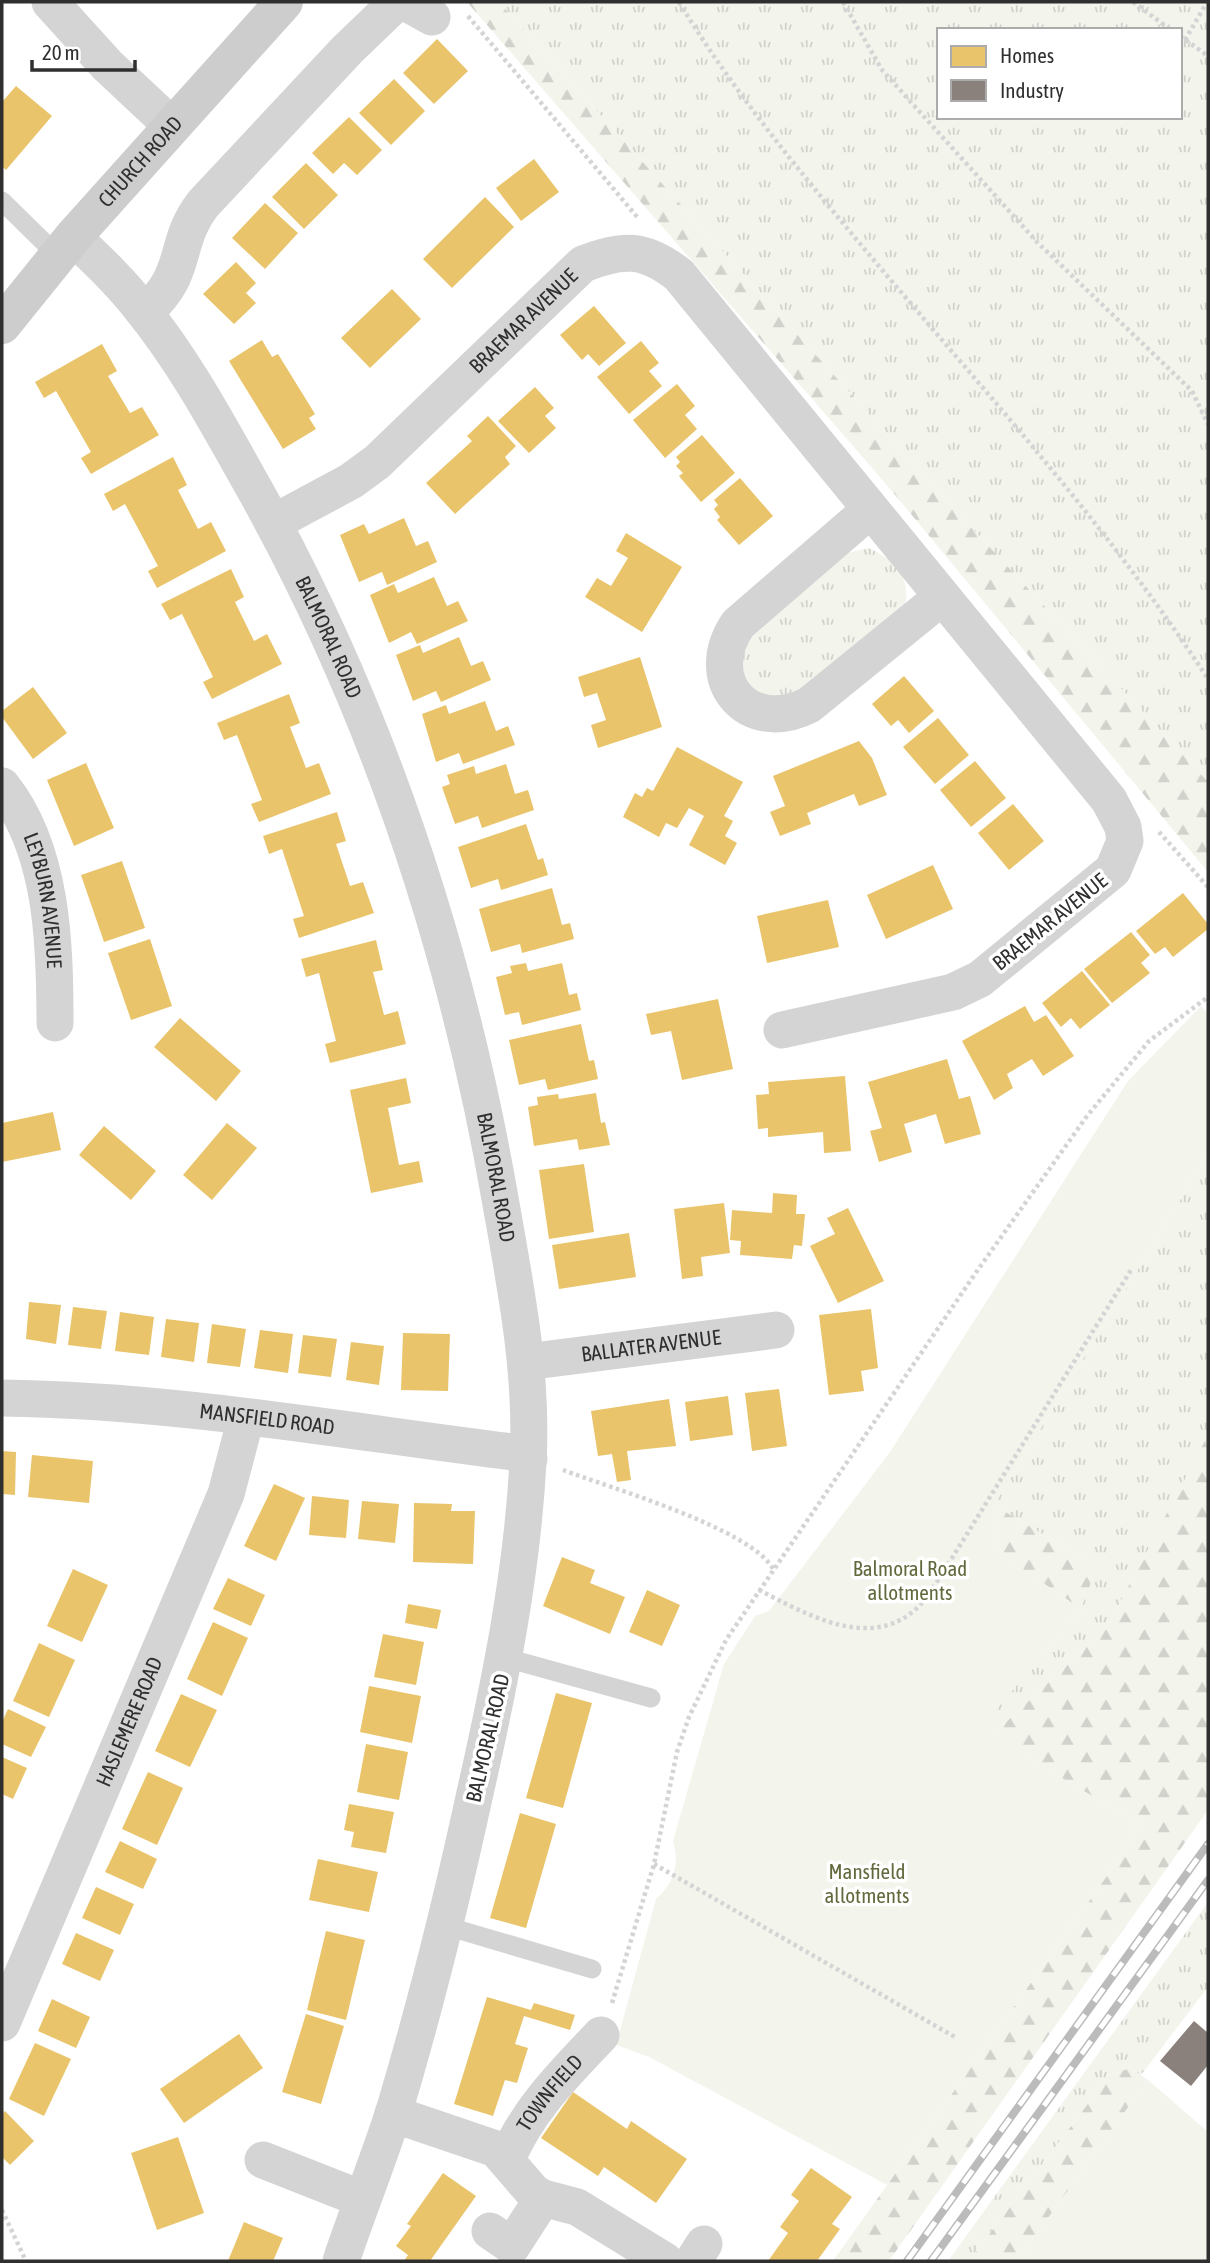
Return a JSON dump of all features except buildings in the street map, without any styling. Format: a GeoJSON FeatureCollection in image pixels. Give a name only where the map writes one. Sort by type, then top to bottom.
{"type":"FeatureCollection","features":[{"type":"Feature","properties":{"kind":"main road","name":"CHURCH ROAD"},"geometry":{"type":"LineString","coordinates":[[2,325],[65,246],[284,2]]}},
{"type":"Feature","properties":{"kind":"street"},"geometry":{"type":"LineString","coordinates":[[50,2],[107,65],[171,125]]}},
{"type":"Feature","properties":{"kind":"street"},"geometry":{"type":"LineString","coordinates":[[145,312],[169,288],[181,261],[187,232],[203,204],[347,50],[397,2]]}},
{"type":"Feature","properties":{"kind":"street","name":"BALMORAL ROAD"},"geometry":{"type":"LineString","coordinates":[[65,246],[145,312],[213,416],[273,523],[330,638],[370,732],[435,922],[469,1043],[492,1152],[526,1362],[529,1458],[524,1527],[506,1658],[446,1926],[393,2114],[341,2261]]}},
{"type":"Feature","properties":{"kind":"street","name":"BRAEMAR AVENUE"},"geometry":{"type":"LineString","coordinates":[[273,523],[318,500],[377,462],[583,264],[601,257],[642,253],[661,261],[679,275],[1113,806],[1124,827],[1125,841],[1121,856],[1102,881],[968,986],[782,1030]]}},
{"type":"Feature","properties":{"kind":"street"},"geometry":{"type":"LineString","coordinates":[[870,510],[738,624],[727,639],[723,659],[726,679],[737,699],[753,711],[772,716],[791,714],[809,705],[942,597]]}},
{"type":"Feature","properties":{"kind":"street","name":"LEYBURN AVENUE"},"geometry":{"type":"LineString","coordinates":[[2,786],[11,798],[34,848],[44,887],[55,976],[55,1023]]}},
{"type":"Feature","properties":{"kind":"street","name":"BALLATER AVENUE"},"geometry":{"type":"LineString","coordinates":[[526,1362],[776,1330]]}},
{"type":"Feature","properties":{"kind":"street","name":"MANSFIELD ROAD"},"geometry":{"type":"LineString","coordinates":[[2,1398],[61,1398],[246,1418],[513,1452],[529,1458]]}},
{"type":"Feature","properties":{"kind":"street","name":"HASLEMERE ROAD"},"geometry":{"type":"LineString","coordinates":[[2,2023],[226,1494],[246,1418]]}},
{"type":"Feature","properties":{"kind":"street","name":"TOWNFIELD"},"geometry":{"type":"LineString","coordinates":[[507,2159],[538,2103],[601,2035]]}},
{"type":"Feature","properties":{"kind":"street","name":"TOWNFIELD"},"geometry":{"type":"LineString","coordinates":[[393,2114],[481,2142],[507,2159],[525,2184],[543,2198],[577,2207],[665,2261]]}},
{"type":"Feature","properties":{"kind":"street"},"geometry":{"type":"LineString","coordinates":[[263,2160],[362,2199]]}},
{"type":"Feature","properties":{"kind":"street"},"geometry":{"type":"LineString","coordinates":[[490,2231],[512,2246],[543,2198]]}},
{"type":"Feature","properties":{"kind":"lane"},"geometry":{"type":"LineString","coordinates":[[2,201],[65,246]]}},
{"type":"Feature","properties":{"kind":"lane"},"geometry":{"type":"LineString","coordinates":[[506,1658],[651,1698]]}},
{"type":"Feature","properties":{"kind":"lane"},"geometry":{"type":"LineString","coordinates":[[446,1926],[592,1969]]}},
{"type":"Feature","properties":{"kind":"path"},"geometry":{"type":"LineString","coordinates":[[680,2],[705,45],[810,184],[1077,503],[1208,679]]}},
{"type":"Feature","properties":{"kind":"path"},"geometry":{"type":"LineString","coordinates":[[843,2],[882,70],[1037,243],[1192,391],[1208,424]]}},
{"type":"Feature","properties":{"kind":"path"},"geometry":{"type":"LineString","coordinates":[[1133,2],[1168,28]]}},
{"type":"Feature","properties":{"kind":"path"},"geometry":{"type":"LineString","coordinates":[[1208,2],[1183,38],[1208,56]]}},
{"type":"Feature","properties":{"kind":"path"},"geometry":{"type":"LineString","coordinates":[[434,10],[644,226],[642,253]]}},
{"type":"Feature","properties":{"kind":"path"},"geometry":{"type":"LineString","coordinates":[[601,2035],[654,1864],[663,1812],[689,1717],[726,1640],[976,1271],[1087,1116],[1149,1041],[1208,997]]}},
{"type":"Feature","properties":{"kind":"path"},"geometry":{"type":"LineString","coordinates":[[759,1590],[814,1618],[855,1629],[897,1621],[919,1606],[944,1571],[1131,1270]]}},
{"type":"Feature","properties":{"kind":"path"},"geometry":{"type":"LineString","coordinates":[[529,1458],[693,1518],[745,1544],[768,1560],[773,1569]]}},
{"type":"Feature","properties":{"kind":"path"},"geometry":{"type":"LineString","coordinates":[[654,1864],[955,2037]]}},
{"type":"Feature","properties":{"kind":"path"},"geometry":{"type":"LineString","coordinates":[[2,2210],[26,2261]]}},
{"type":"Feature","properties":{"kind":"green space"},"geometry":{"type":"Polygon","coordinates":[[[467,2],[499,2],[955,510],[1208,782],[1208,872],[886,484],[467,2]]]}},
{"type":"Feature","properties":{"kind":"green space"},"geometry":{"type":"Polygon","coordinates":[[[499,2],[1208,2],[1208,782],[955,510],[499,2]]]}},
{"type":"Feature","properties":{"kind":"green space"},"geometry":{"type":"Polygon","coordinates":[[[868,548],[886,558],[899,571],[906,587],[905,607],[785,703],[747,689],[739,646],[843,554],[868,548]]]}},
{"type":"Feature","properties":{"kind":"green space","name":"Mansfield allotments"},"geometry":{"type":"Polygon","coordinates":[[[1201,1006],[1208,1014],[1208,1154],[994,1505],[998,1543],[1005,1557],[1081,1609],[980,1729],[1139,1824],[1116,1863],[887,2185],[649,2057],[616,2045],[656,1899],[674,1873],[676,1858],[673,1841],[724,1664],[755,1616],[769,1611],[890,1452],[1128,1081],[1201,1006]]]}},
{"type":"Feature","properties":{"kind":"green space"},"geometry":{"type":"Polygon","coordinates":[[[1208,1154],[1208,1437],[1106,1629],[991,1736],[979,1729],[1081,1609],[1084,1559],[994,1505],[1208,1154]]]}},
{"type":"Feature","properties":{"kind":"green space"},"geometry":{"type":"Polygon","coordinates":[[[1208,1435],[1208,1810],[889,2261],[833,2261],[1116,1863],[1139,1824],[991,1736],[1106,1629],[1208,1435]]]}},
{"type":"Feature","properties":{"kind":"green space"},"geometry":{"type":"Polygon","coordinates":[[[994,1505],[1084,1559],[1093,1577],[1081,1609],[1005,1557],[998,1543],[994,1505]]]}},
{"type":"Feature","properties":{"kind":"green space"},"geometry":{"type":"Polygon","coordinates":[[[1208,1902],[1208,1987],[1141,2075],[1130,2068],[1109,2076],[969,2261],[948,2261],[1208,1902]]]}},
{"type":"Feature","properties":{"kind":"green space"},"geometry":{"type":"Polygon","coordinates":[[[1130,2068],[1148,2080],[1017,2261],[969,2261],[1109,2076],[1130,2068]]]}},
{"type":"Feature","properties":{"kind":"green space"},"geometry":{"type":"Polygon","coordinates":[[[1148,2080],[1208,2132],[1208,2261],[1017,2261],[1148,2080]]]}},
{"type":"Feature","properties":{"kind":"railway"},"geometry":{"type":"LineString","coordinates":[[907,2261],[1208,1844]]}},
{"type":"Feature","properties":{"kind":"railway"},"geometry":{"type":"LineString","coordinates":[[931,2261],[1208,1880]]}},
{"type":"Feature","properties":{"kind":"park label","name":"Balmoral Road allotments"},"geometry":{"type":"Point","coordinates":[910,1581]}}]}
